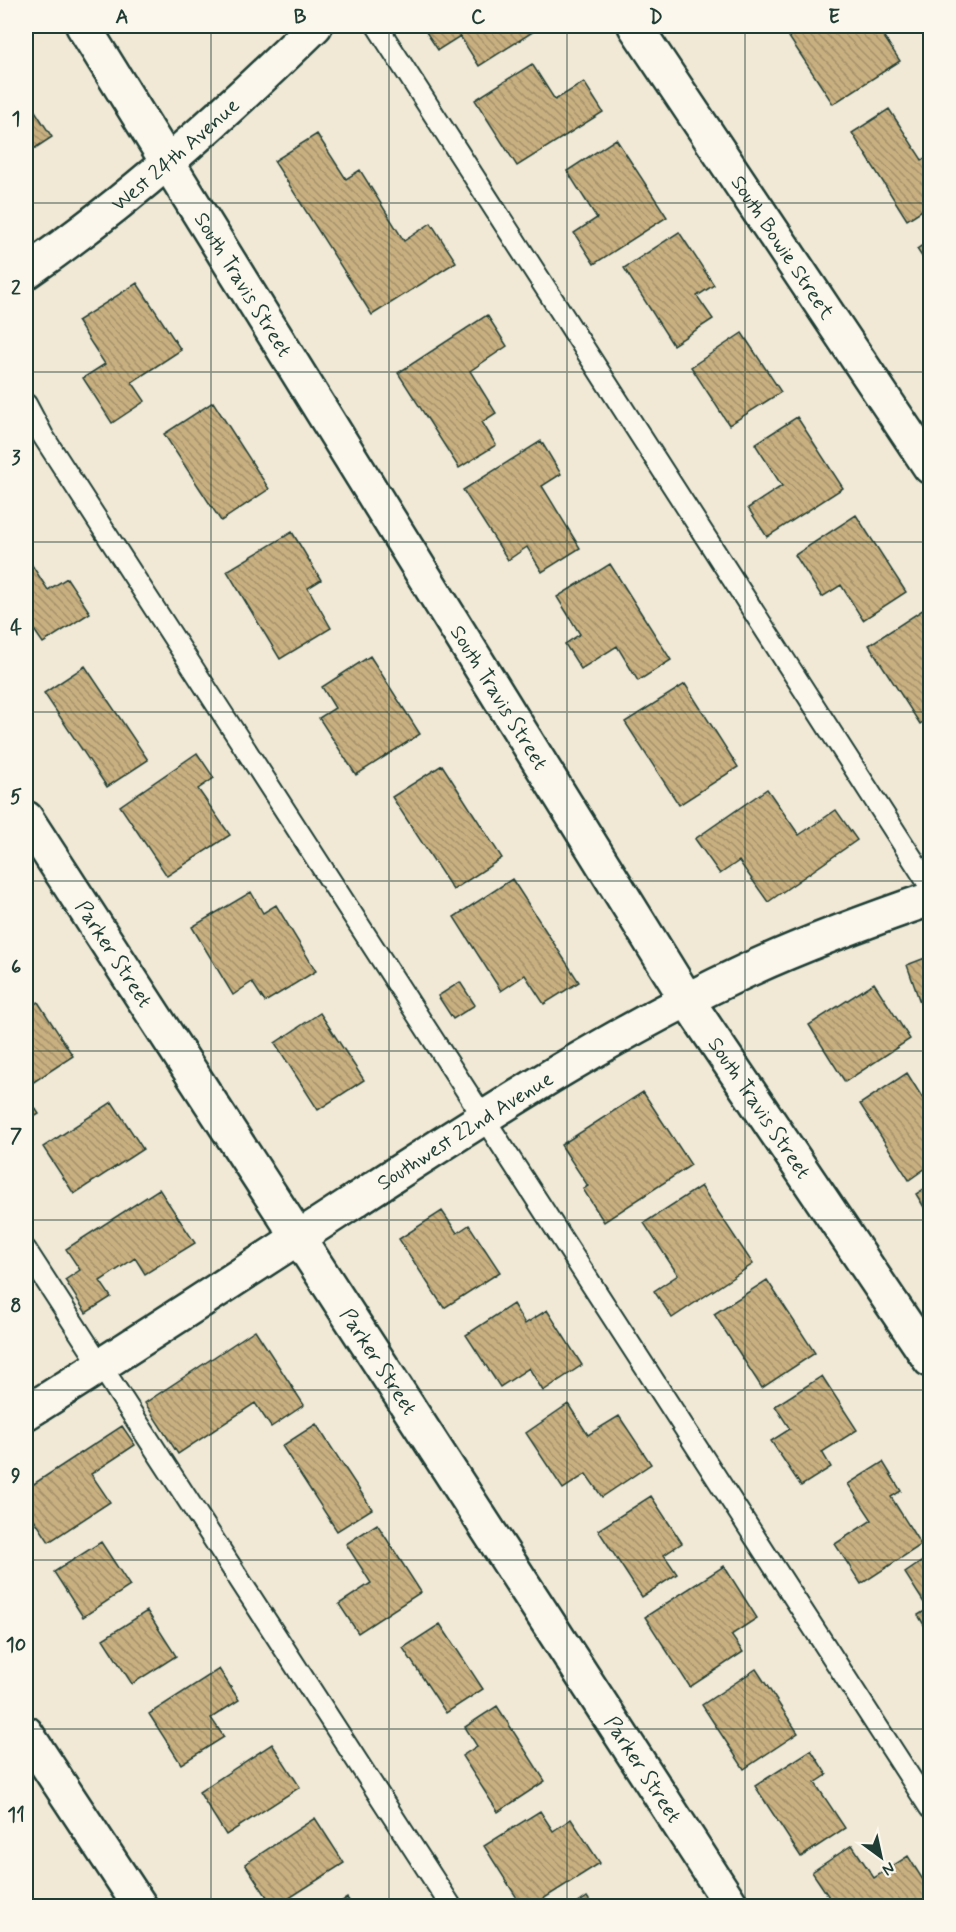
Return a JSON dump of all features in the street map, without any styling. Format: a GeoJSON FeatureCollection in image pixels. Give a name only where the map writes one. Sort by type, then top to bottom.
{"type":"FeatureCollection","features":[{"type":"Feature","properties":{"kind":"street","name":"South Travis Street"},"geometry":{"type":"LineString","coordinates":[[83,26],[687,1000],[930,1360]]}},
{"type":"Feature","properties":{"kind":"street","name":"West 24th Avenue"},"geometry":{"type":"LineString","coordinates":[[26,272],[66,244],[169,162],[247,93],[315,26]]}},
{"type":"Feature","properties":{"kind":"street","name":"South Bowie Street"},"geometry":{"type":"LineString","coordinates":[[635,26],[930,467]]}},
{"type":"Feature","properties":{"kind":"street","name":"Parker Street"},"geometry":{"type":"LineString","coordinates":[[26,818],[732,1906]]}},
{"type":"Feature","properties":{"kind":"street","name":"Southwest 22nd Avenue"},"geometry":{"type":"LineString","coordinates":[[26,1413],[484,1118],[602,1047],[687,1000],[750,969],[845,928],[930,899]]}},
{"type":"Feature","properties":{"kind":"street"},"geometry":{"type":"LineString","coordinates":[[26,1733],[140,1906]]}},
{"type":"Feature","properties":{"kind":"lane"},"geometry":{"type":"LineString","coordinates":[[377,26],[930,886]]}},
{"type":"Feature","properties":{"kind":"lane"},"geometry":{"type":"LineString","coordinates":[[26,404],[43,436],[346,908],[930,1808]]}},
{"type":"Feature","properties":{"kind":"lane"},"geometry":{"type":"LineString","coordinates":[[26,1250],[451,1906]]}},
{"type":"Feature","properties":{"kind":"building"},"geometry":{"type":"Polygon","coordinates":[[[422,26],[542,26],[479,66],[460,36],[438,50],[422,26]]]}},
{"type":"Feature","properties":{"kind":"building"},"geometry":{"type":"Polygon","coordinates":[[[793,26],[877,26],[900,61],[833,104],[785,31],[793,26]]]}},
{"type":"Feature","properties":{"kind":"building"},"geometry":{"type":"Polygon","coordinates":[[[532,64],[555,100],[584,82],[603,112],[517,166],[475,100],[532,64]]]}},
{"type":"Feature","properties":{"kind":"building"},"geometry":{"type":"Polygon","coordinates":[[[26,97],[52,137],[26,154],[26,97]]]}},
{"type":"Feature","properties":{"kind":"building"},"geometry":{"type":"Polygon","coordinates":[[[889,109],[922,160],[930,154],[930,205],[907,220],[852,133],[889,109]]]}},
{"type":"Feature","properties":{"kind":"building"},"geometry":{"type":"Polygon","coordinates":[[[317,134],[346,179],[360,170],[404,241],[431,223],[456,262],[372,315],[274,161],[317,134]]]}},
{"type":"Feature","properties":{"kind":"building"},"geometry":{"type":"Polygon","coordinates":[[[616,139],[667,217],[594,264],[574,233],[597,218],[567,171],[616,139]]]}},
{"type":"Feature","properties":{"kind":"building"},"geometry":{"type":"Polygon","coordinates":[[[679,232],[714,285],[697,296],[713,319],[673,345],[624,268],[679,232]]]}},
{"type":"Feature","properties":{"kind":"building"},"geometry":{"type":"Polygon","coordinates":[[[930,240],[930,269],[917,249],[930,240]]]}},
{"type":"Feature","properties":{"kind":"building"},"geometry":{"type":"Polygon","coordinates":[[[137,283],[181,350],[132,382],[145,401],[112,423],[83,378],[105,364],[77,321],[137,283]]]}},
{"type":"Feature","properties":{"kind":"building"},"geometry":{"type":"Polygon","coordinates":[[[487,315],[507,346],[470,371],[496,413],[482,422],[496,445],[459,468],[398,373],[487,315]]]}},
{"type":"Feature","properties":{"kind":"building"},"geometry":{"type":"Polygon","coordinates":[[[742,333],[781,392],[729,425],[691,367],[742,333]]]}},
{"type":"Feature","properties":{"kind":"building"},"geometry":{"type":"Polygon","coordinates":[[[213,402],[269,489],[221,521],[164,434],[213,402]]]}},
{"type":"Feature","properties":{"kind":"building"},"geometry":{"type":"Polygon","coordinates":[[[797,417],[843,488],[767,537],[748,508],[782,486],[755,444],[797,417]]]}},
{"type":"Feature","properties":{"kind":"building"},"geometry":{"type":"Polygon","coordinates":[[[541,441],[561,474],[542,486],[580,548],[542,572],[527,547],[508,560],[463,490],[541,441]]]}},
{"type":"Feature","properties":{"kind":"building"},"geometry":{"type":"Polygon","coordinates":[[[856,515],[906,592],[863,620],[841,585],[822,597],[795,555],[856,515]]]}},
{"type":"Feature","properties":{"kind":"building"},"geometry":{"type":"Polygon","coordinates":[[[292,532],[321,580],[308,588],[331,628],[280,659],[227,571],[292,532]]]}},
{"type":"Feature","properties":{"kind":"building"},"geometry":{"type":"Polygon","coordinates":[[[26,556],[48,590],[67,578],[90,613],[43,643],[28,621],[26,623],[26,556]]]}},
{"type":"Feature","properties":{"kind":"building"},"geometry":{"type":"Polygon","coordinates":[[[610,564],[671,660],[638,681],[617,646],[581,669],[565,644],[580,634],[557,597],[610,564]]]}},
{"type":"Feature","properties":{"kind":"building"},"geometry":{"type":"Polygon","coordinates":[[[924,609],[930,619],[930,717],[920,724],[869,645],[924,609]]]}},
{"type":"Feature","properties":{"kind":"building"},"geometry":{"type":"Polygon","coordinates":[[[370,656],[420,734],[356,775],[319,718],[335,708],[322,687],[370,656]]]}},
{"type":"Feature","properties":{"kind":"building"},"geometry":{"type":"Polygon","coordinates":[[[85,666],[148,760],[107,787],[44,693],[85,666]]]}},
{"type":"Feature","properties":{"kind":"building"},"geometry":{"type":"Polygon","coordinates":[[[685,684],[738,767],[679,805],[625,722],[685,684]]]}},
{"type":"Feature","properties":{"kind":"building"},"geometry":{"type":"Polygon","coordinates":[[[197,753],[214,778],[198,789],[230,835],[167,876],[120,806],[197,753]]]}},
{"type":"Feature","properties":{"kind":"building"},"geometry":{"type":"Polygon","coordinates":[[[442,765],[502,858],[453,890],[392,797],[442,765]]]}},
{"type":"Feature","properties":{"kind":"building"},"geometry":{"type":"Polygon","coordinates":[[[767,789],[799,835],[836,810],[857,840],[768,902],[739,861],[720,874],[695,839],[767,789]]]}},
{"type":"Feature","properties":{"kind":"building"},"geometry":{"type":"Polygon","coordinates":[[[512,879],[579,982],[544,1004],[525,975],[501,991],[454,917],[512,879]]]}},
{"type":"Feature","properties":{"kind":"building"},"geometry":{"type":"Polygon","coordinates":[[[251,892],[263,913],[276,905],[316,971],[265,1002],[252,982],[233,995],[192,927],[251,892]]]}},
{"type":"Feature","properties":{"kind":"building"},"geometry":{"type":"Polygon","coordinates":[[[930,956],[930,1011],[924,1014],[907,965],[930,956]]]}},
{"type":"Feature","properties":{"kind":"building"},"geometry":{"type":"Polygon","coordinates":[[[460,982],[475,1005],[453,1019],[438,996],[460,982]]]}},
{"type":"Feature","properties":{"kind":"building"},"geometry":{"type":"Polygon","coordinates":[[[874,983],[910,1039],[845,1082],[809,1025],[874,983]]]}},
{"type":"Feature","properties":{"kind":"building"},"geometry":{"type":"Polygon","coordinates":[[[38,1002],[73,1056],[26,1087],[26,1010],[38,1002]]]}},
{"type":"Feature","properties":{"kind":"building"},"geometry":{"type":"Polygon","coordinates":[[[320,1013],[364,1080],[318,1110],[275,1043],[320,1013]]]}},
{"type":"Feature","properties":{"kind":"building"},"geometry":{"type":"Polygon","coordinates":[[[907,1073],[930,1110],[930,1165],[909,1180],[860,1104],[907,1073]]]}},
{"type":"Feature","properties":{"kind":"building"},"geometry":{"type":"Polygon","coordinates":[[[643,1092],[691,1165],[604,1222],[583,1189],[588,1186],[561,1145],[643,1092]]]}},
{"type":"Feature","properties":{"kind":"building"},"geometry":{"type":"Polygon","coordinates":[[[26,1097],[39,1114],[26,1122],[26,1097]]]}},
{"type":"Feature","properties":{"kind":"building"},"geometry":{"type":"Polygon","coordinates":[[[112,1102],[143,1149],[74,1194],[43,1147],[112,1102]]]}},
{"type":"Feature","properties":{"kind":"building"},"geometry":{"type":"Polygon","coordinates":[[[930,1185],[930,1217],[916,1194],[930,1185]]]}},
{"type":"Feature","properties":{"kind":"building"},"geometry":{"type":"Polygon","coordinates":[[[701,1186],[753,1264],[672,1318],[654,1291],[678,1275],[644,1223],[701,1186]]]}},
{"type":"Feature","properties":{"kind":"building"},"geometry":{"type":"Polygon","coordinates":[[[159,1189],[195,1243],[145,1274],[135,1258],[100,1281],[111,1297],[86,1313],[65,1280],[80,1270],[66,1249],[159,1189]]]}},
{"type":"Feature","properties":{"kind":"building"},"geometry":{"type":"Polygon","coordinates":[[[442,1211],[457,1233],[469,1225],[500,1272],[444,1308],[399,1239],[442,1211]]]}},
{"type":"Feature","properties":{"kind":"building"},"geometry":{"type":"Polygon","coordinates":[[[767,1280],[815,1353],[762,1388],[714,1314],[767,1280]]]}},
{"type":"Feature","properties":{"kind":"building"},"geometry":{"type":"Polygon","coordinates":[[[513,1304],[525,1324],[547,1310],[582,1365],[543,1391],[529,1368],[500,1387],[466,1335],[513,1304]]]}},
{"type":"Feature","properties":{"kind":"building"},"geometry":{"type":"Polygon","coordinates":[[[255,1330],[304,1405],[271,1427],[255,1403],[178,1454],[145,1403],[255,1330]]]}},
{"type":"Feature","properties":{"kind":"building"},"geometry":{"type":"Polygon","coordinates":[[[822,1376],[857,1430],[822,1452],[831,1467],[801,1486],[771,1441],[790,1429],[775,1406],[822,1376]]]}},
{"type":"Feature","properties":{"kind":"building"},"geometry":{"type":"Polygon","coordinates":[[[568,1404],[588,1435],[619,1416],[651,1464],[602,1497],[586,1474],[563,1489],[526,1433],[568,1404]]]}},
{"type":"Feature","properties":{"kind":"building"},"geometry":{"type":"Polygon","coordinates":[[[316,1424],[372,1509],[337,1531],[282,1446],[316,1424]]]}},
{"type":"Feature","properties":{"kind":"building"},"geometry":{"type":"Polygon","coordinates":[[[122,1426],[135,1445],[91,1474],[110,1502],[49,1542],[26,1507],[26,1489],[122,1426]]]}},
{"type":"Feature","properties":{"kind":"building"},"geometry":{"type":"Polygon","coordinates":[[[883,1462],[901,1491],[891,1497],[921,1545],[861,1584],[835,1544],[872,1520],[848,1484],[883,1462]]]}},
{"type":"Feature","properties":{"kind":"building"},"geometry":{"type":"Polygon","coordinates":[[[651,1496],[682,1543],[664,1555],[677,1574],[642,1597],[598,1530],[651,1496]]]}},
{"type":"Feature","properties":{"kind":"building"},"geometry":{"type":"Polygon","coordinates":[[[377,1524],[421,1592],[358,1633],[339,1604],[371,1583],[346,1544],[377,1524]]]}},
{"type":"Feature","properties":{"kind":"building"},"geometry":{"type":"Polygon","coordinates":[[[101,1542],[130,1586],[83,1617],[54,1572],[101,1542]]]}},
{"type":"Feature","properties":{"kind":"building"},"geometry":{"type":"Polygon","coordinates":[[[930,1556],[930,1635],[918,1615],[928,1609],[905,1573],[930,1556]]]}},
{"type":"Feature","properties":{"kind":"building"},"geometry":{"type":"Polygon","coordinates":[[[724,1566],[757,1618],[731,1635],[743,1652],[690,1687],[645,1617],[724,1566]]]}},
{"type":"Feature","properties":{"kind":"building"},"geometry":{"type":"Polygon","coordinates":[[[147,1611],[176,1656],[132,1684],[103,1639],[147,1611]]]}},
{"type":"Feature","properties":{"kind":"building"},"geometry":{"type":"Polygon","coordinates":[[[440,1624],[483,1689],[446,1713],[403,1648],[440,1624]]]}},
{"type":"Feature","properties":{"kind":"building"},"geometry":{"type":"Polygon","coordinates":[[[219,1669],[239,1700],[211,1718],[224,1737],[181,1764],[149,1714],[219,1669]]]}},
{"type":"Feature","properties":{"kind":"building"},"geometry":{"type":"Polygon","coordinates":[[[756,1669],[798,1733],[744,1769],[702,1705],[756,1669]]]}},
{"type":"Feature","properties":{"kind":"building"},"geometry":{"type":"Polygon","coordinates":[[[497,1706],[545,1781],[498,1812],[462,1756],[477,1746],[465,1727],[497,1706]]]}},
{"type":"Feature","properties":{"kind":"building"},"geometry":{"type":"Polygon","coordinates":[[[272,1744],[300,1787],[226,1835],[199,1792],[272,1744]]]}},
{"type":"Feature","properties":{"kind":"building"},"geometry":{"type":"Polygon","coordinates":[[[811,1750],[827,1775],[815,1783],[845,1828],[801,1857],[755,1786],[811,1750]]]}},
{"type":"Feature","properties":{"kind":"building"},"geometry":{"type":"Polygon","coordinates":[[[540,1811],[553,1831],[571,1819],[600,1863],[532,1906],[522,1906],[484,1846],[540,1811]]]}},
{"type":"Feature","properties":{"kind":"building"},"geometry":{"type":"Polygon","coordinates":[[[315,1818],[344,1863],[277,1906],[273,1906],[245,1864],[315,1818]]]}},
{"type":"Feature","properties":{"kind":"building"},"geometry":{"type":"Polygon","coordinates":[[[852,1845],[874,1878],[908,1856],[930,1891],[930,1896],[914,1906],[835,1906],[812,1872],[852,1845]]]}},
{"type":"Feature","properties":{"kind":"building"},"geometry":{"type":"Polygon","coordinates":[[[587,1897],[593,1906],[574,1906],[587,1897]]]}},
{"type":"Feature","properties":{"kind":"building"},"geometry":{"type":"Polygon","coordinates":[[[347,1898],[353,1906],[334,1906],[347,1898]]]}}]}
